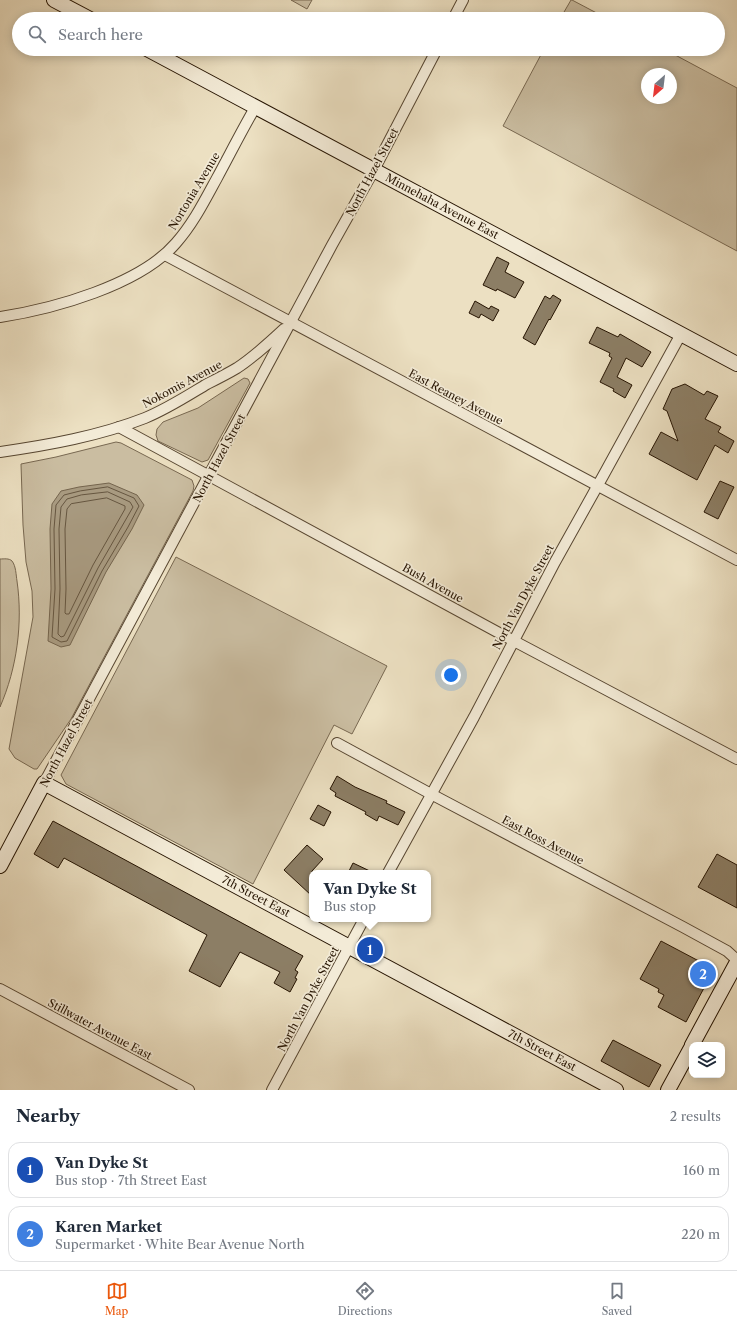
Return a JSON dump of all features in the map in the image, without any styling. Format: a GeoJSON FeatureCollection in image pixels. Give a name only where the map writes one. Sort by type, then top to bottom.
{"type":"FeatureCollection","features":[{"type":"Feature","properties":{"kind":"main road"},"geometry":{"type":"LineString","coordinates":[[54,0],[77,12]]}},
{"type":"Feature","properties":{"kind":"main road","name":"Minnehaha Avenue East"},"geometry":{"type":"LineString","coordinates":[[160,56],[737,364]]}},
{"type":"Feature","properties":{"kind":"main road","name":"North Hazel Street"},"geometry":{"type":"LineString","coordinates":[[0,866],[44,784]]}},
{"type":"Feature","properties":{"kind":"main road","name":"7th Street East"},"geometry":{"type":"LineString","coordinates":[[44,784],[616,1090]]}},
{"type":"Feature","properties":{"kind":"main road"},"geometry":{"type":"LineString","coordinates":[[694,1042],[737,961]]}},
{"type":"Feature","properties":{"kind":"main road"},"geometry":{"type":"LineString","coordinates":[[668,1090],[689,1051]]}},
{"type":"Feature","properties":{"kind":"street"},"geometry":{"type":"LineString","coordinates":[[457,12],[463,0]]}},
{"type":"Feature","properties":{"kind":"street","name":"North Hazel Street"},"geometry":{"type":"LineString","coordinates":[[44,784],[374,170],[433,56]]}},
{"type":"Feature","properties":{"kind":"street","name":"Nortonia Avenue"},"geometry":{"type":"LineString","coordinates":[[0,318],[25,314],[58,305],[117,284],[165,255],[176,243],[205,200],[256,106]]}},
{"type":"Feature","properties":{"kind":"street","name":"East Reaney Avenue"},"geometry":{"type":"LineString","coordinates":[[165,255],[737,560]]}},
{"type":"Feature","properties":{"kind":"street","name":"Nokomis Avenue"},"geometry":{"type":"LineString","coordinates":[[0,452],[32,448],[73,439],[119,427],[146,417],[174,404],[237,368],[257,354],[291,322]]}},
{"type":"Feature","properties":{"kind":"street","name":"North Van Dyke Street"},"geometry":{"type":"LineString","coordinates":[[390,870],[474,717],[555,562],[681,334]]}},
{"type":"Feature","properties":{"kind":"street","name":"Bush Avenue"},"geometry":{"type":"LineString","coordinates":[[119,427],[514,641],[737,759]]}},
{"type":"Feature","properties":{"kind":"street","name":"East Ross Avenue"},"geometry":{"type":"LineString","coordinates":[[337,743],[683,927],[727,951],[737,961]]}},
{"type":"Feature","properties":{"kind":"street","name":"North Van Dyke Street"},"geometry":{"type":"LineString","coordinates":[[272,1090],[362,922]]}},
{"type":"Feature","properties":{"kind":"street","name":"Stillwater Avenue East"},"geometry":{"type":"LineString","coordinates":[[0,989],[189,1090]]}},
{"type":"Feature","properties":{"kind":"shaded area"},"geometry":{"type":"Polygon","coordinates":[[[291,0],[312,0],[307,9],[291,0]]]}},
{"type":"Feature","properties":{"kind":"shaded area"},"geometry":{"type":"Polygon","coordinates":[[[572,0],[595,12],[564,12],[572,0]]]}},
{"type":"Feature","properties":{"kind":"shaded area"},"geometry":{"type":"Polygon","coordinates":[[[540,56],[677,56],[737,88],[737,251],[503,126],[540,56]]]}},
{"type":"Feature","properties":{"kind":"shaded area"},"geometry":{"type":"Polygon","coordinates":[[[244,378],[248,379],[250,383],[208,460],[202,462],[158,441],[156,435],[157,429],[163,422],[198,408],[244,378]]]}},
{"type":"Feature","properties":{"kind":"shaded area"},"geometry":{"type":"Polygon","coordinates":[[[116,442],[121,443],[192,480],[194,486],[193,491],[71,719],[37,769],[34,769],[15,758],[9,749],[33,617],[32,591],[26,562],[23,525],[21,464],[116,442]]]}},
{"type":"Feature","properties":{"kind":"shaded area"},"geometry":{"type":"Polygon","coordinates":[[[176,557],[387,666],[352,734],[334,725],[253,884],[66,784],[61,775],[176,557]]]}},
{"type":"Feature","properties":{"kind":"shaded area"},"geometry":{"type":"Polygon","coordinates":[[[0,559],[9,559],[14,565],[19,597],[19,629],[11,677],[0,707],[0,559]]]}},
{"type":"Feature","properties":{"kind":"water"},"geometry":{"type":"Polygon","coordinates":[[[109,483],[137,495],[144,505],[132,529],[106,572],[70,645],[61,647],[48,641],[51,589],[50,529],[52,504],[61,491],[109,483]]]}},
{"type":"Feature","properties":{"kind":"building"},"geometry":{"type":"Polygon","coordinates":[[[497,257],[509,263],[505,272],[524,282],[515,298],[497,289],[496,291],[483,285],[497,257]]]}},
{"type":"Feature","properties":{"kind":"building"},"geometry":{"type":"Polygon","coordinates":[[[553,295],[561,300],[535,345],[523,338],[545,296],[550,299],[553,295]]]}},
{"type":"Feature","properties":{"kind":"building"},"geometry":{"type":"Polygon","coordinates":[[[475,301],[489,309],[491,306],[499,310],[493,321],[481,314],[479,318],[469,313],[475,301]]]}},
{"type":"Feature","properties":{"kind":"building"},"geometry":{"type":"Polygon","coordinates":[[[597,327],[618,337],[620,334],[651,352],[642,367],[626,358],[617,377],[632,385],[625,398],[613,391],[614,389],[600,382],[612,358],[609,356],[610,353],[589,343],[597,327]]]}},
{"type":"Feature","properties":{"kind":"building"},"geometry":{"type":"Polygon","coordinates":[[[685,384],[704,395],[707,391],[718,396],[705,419],[721,427],[718,432],[734,441],[728,453],[715,445],[697,480],[649,454],[661,432],[678,441],[667,411],[663,409],[672,389],[685,384]]]}},
{"type":"Feature","properties":{"kind":"building"},"geometry":{"type":"Polygon","coordinates":[[[720,481],[734,487],[718,519],[704,512],[720,481]]]}},
{"type":"Feature","properties":{"kind":"building"},"geometry":{"type":"Polygon","coordinates":[[[337,776],[355,787],[387,801],[386,803],[405,812],[398,825],[379,816],[377,821],[365,814],[366,812],[335,796],[336,793],[330,789],[337,776]]]}},
{"type":"Feature","properties":{"kind":"building"},"geometry":{"type":"Polygon","coordinates":[[[318,805],[331,812],[324,826],[310,819],[318,805]]]}},
{"type":"Feature","properties":{"kind":"building"},"geometry":{"type":"Polygon","coordinates":[[[53,821],[303,956],[295,970],[298,972],[295,978],[297,979],[290,992],[274,983],[280,972],[240,952],[220,987],[189,971],[207,935],[64,858],[58,868],[34,854],[53,821]]]}},
{"type":"Feature","properties":{"kind":"building"},"geometry":{"type":"Polygon","coordinates":[[[307,845],[323,859],[313,870],[309,870],[309,893],[284,870],[307,845]]]}},
{"type":"Feature","properties":{"kind":"building"},"geometry":{"type":"Polygon","coordinates":[[[717,854],[737,865],[737,908],[698,887],[717,854]]]}},
{"type":"Feature","properties":{"kind":"building"},"geometry":{"type":"Polygon","coordinates":[[[353,863],[368,870],[350,870],[353,863]]]}},
{"type":"Feature","properties":{"kind":"building"},"geometry":{"type":"Polygon","coordinates":[[[661,941],[714,969],[686,1022],[658,1007],[664,995],[658,992],[659,989],[640,979],[661,941]]]}},
{"type":"Feature","properties":{"kind":"building"},"geometry":{"type":"Polygon","coordinates":[[[613,1040],[661,1065],[649,1087],[601,1061],[613,1040]]]}},
{"type":"Feature","properties":{"kind":"place","name":"Van Dyke St"},"geometry":{"type":"Point","coordinates":[370,950]}},
{"type":"Feature","properties":{"kind":"place","name":"Karen Market"},"geometry":{"type":"Point","coordinates":[703,974]}}]}
